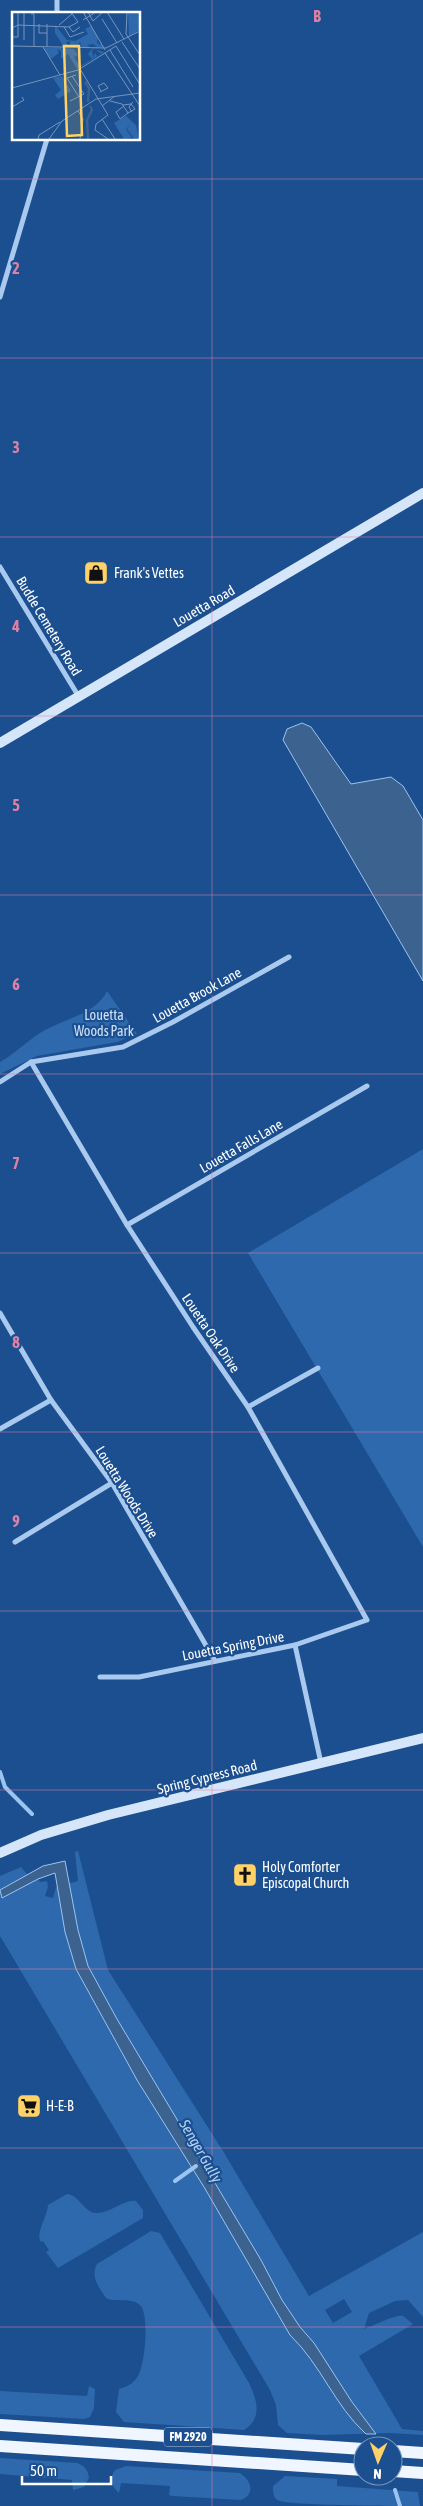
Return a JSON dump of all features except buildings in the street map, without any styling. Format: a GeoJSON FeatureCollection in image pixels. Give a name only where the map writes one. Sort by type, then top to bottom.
{"type":"FeatureCollection","features":[{"type":"Feature","properties":{"kind":"main road","name":"Louetta Road"},"geometry":{"type":"LineString","coordinates":[[0,743],[423,493]]}},
{"type":"Feature","properties":{"kind":"main road","name":"Spring Cypress Road"},"geometry":{"type":"LineString","coordinates":[[0,1853],[41,1835],[108,1816],[423,1738]]}},
{"type":"Feature","properties":{"kind":"main road","name":"FM 2920"},"geometry":{"type":"LineString","coordinates":[[0,2425],[353,2448]]}},
{"type":"Feature","properties":{"kind":"main road","name":"FM 2920"},"geometry":{"type":"LineString","coordinates":[[0,2446],[353,2469]]}},
{"type":"Feature","properties":{"kind":"main road"},"geometry":{"type":"LineString","coordinates":[[403,2452],[423,2453]]}},
{"type":"Feature","properties":{"kind":"main road"},"geometry":{"type":"LineString","coordinates":[[403,2472],[423,2473]]}},
{"type":"Feature","properties":{"kind":"street"},"geometry":{"type":"LineString","coordinates":[[0,297],[47,140]]}},
{"type":"Feature","properties":{"kind":"street","name":"Budde Cemetery Road"},"geometry":{"type":"LineString","coordinates":[[0,567],[79,697]]}},
{"type":"Feature","properties":{"kind":"street","name":"Louetta Brook Lane"},"geometry":{"type":"LineString","coordinates":[[0,1082],[31,1062],[123,1047],[173,1022],[289,957]]}},
{"type":"Feature","properties":{"kind":"street","name":"Louetta Oak Drive"},"geometry":{"type":"LineString","coordinates":[[31,1062],[127,1225],[248,1407],[367,1620]]}},
{"type":"Feature","properties":{"kind":"street","name":"Louetta Falls Lane"},"geometry":{"type":"LineString","coordinates":[[127,1225],[367,1086]]}},
{"type":"Feature","properties":{"kind":"street","name":"Louetta Woods Drive"},"geometry":{"type":"LineString","coordinates":[[0,1313],[51,1400],[112,1483],[215,1661]]}},
{"type":"Feature","properties":{"kind":"street"},"geometry":{"type":"LineString","coordinates":[[248,1407],[318,1368]]}},
{"type":"Feature","properties":{"kind":"street"},"geometry":{"type":"LineString","coordinates":[[0,1429],[51,1400]]}},
{"type":"Feature","properties":{"kind":"street"},"geometry":{"type":"LineString","coordinates":[[16,1542],[112,1483]]}},
{"type":"Feature","properties":{"kind":"street","name":"Louetta Spring Drive"},"geometry":{"type":"LineString","coordinates":[[100,1677],[139,1677],[295,1645],[367,1620]]}},
{"type":"Feature","properties":{"kind":"street"},"geometry":{"type":"LineString","coordinates":[[295,1645],[321,1763]]}},
{"type":"Feature","properties":{"kind":"green space","name":"Louetta Woods Park"},"geometry":{"type":"Polygon","coordinates":[[[107,991],[137,1034],[117,1042],[37,1056],[0,1074],[0,1062],[45,1030],[80,1015],[96,1005],[107,991]]]}},
{"type":"Feature","properties":{"kind":"green space"},"geometry":{"type":"Polygon","coordinates":[[[423,1149],[423,1547],[248,1253],[423,1149]]]}},
{"type":"Feature","properties":{"kind":"green space"},"geometry":{"type":"Polygon","coordinates":[[[78,1851],[108,1970],[223,2151],[309,2296],[423,2232],[423,2317],[408,2300],[395,2301],[369,2313],[364,2329],[390,2318],[400,2316],[403,2316],[413,2324],[359,2356],[402,2429],[423,2431],[423,2435],[390,2433],[322,2435],[287,2433],[278,2425],[276,2405],[270,2390],[0,1936],[0,1876],[21,1867],[27,1874],[35,1874],[40,1882],[47,1881],[48,1887],[45,1896],[53,1898],[56,1887],[78,1881],[75,1852],[78,1851]],[[344,2299],[325,2310],[333,2323],[352,2312],[344,2299]]]}},
{"type":"Feature","properties":{"kind":"green space"},"geometry":{"type":"Polygon","coordinates":[[[67,2194],[75,2197],[87,2209],[95,2213],[101,2213],[126,2202],[136,2201],[143,2210],[143,2218],[58,2268],[46,2252],[49,2250],[43,2241],[41,2242],[39,2234],[48,2205],[67,2194]]]}},
{"type":"Feature","properties":{"kind":"green space"},"geometry":{"type":"Polygon","coordinates":[[[151,2231],[160,2233],[249,2383],[257,2408],[254,2420],[244,2430],[124,2422],[116,2412],[119,2389],[126,2387],[136,2379],[142,2365],[146,2330],[145,2319],[140,2305],[132,2301],[106,2298],[96,2282],[94,2273],[97,2264],[151,2231]]]}},
{"type":"Feature","properties":{"kind":"green space"},"geometry":{"type":"Polygon","coordinates":[[[89,2386],[95,2389],[94,2408],[90,2417],[84,2419],[0,2414],[0,2391],[87,2396],[89,2386]]]}},
{"type":"Feature","properties":{"kind":"green space"},"geometry":{"type":"Polygon","coordinates":[[[0,2458],[77,2463],[86,2469],[89,2478],[84,2487],[73,2490],[72,2480],[0,2474],[0,2458]]]}},
{"type":"Feature","properties":{"kind":"green space"},"geometry":{"type":"Polygon","coordinates":[[[126,2466],[240,2473],[247,2479],[250,2491],[241,2500],[172,2496],[169,2495],[170,2486],[121,2483],[119,2493],[114,2488],[112,2476],[115,2470],[126,2466]]]}},
{"type":"Feature","properties":{"kind":"green space"},"geometry":{"type":"Polygon","coordinates":[[[285,2476],[337,2479],[337,2486],[418,2492],[420,2506],[285,2502],[276,2499],[273,2486],[285,2476]]]}},
{"type":"Feature","properties":{"kind":"shaded area"},"geometry":{"type":"Polygon","coordinates":[[[302,723],[311,727],[351,784],[391,777],[403,786],[423,820],[423,981],[283,740],[287,729],[302,723]]]}},
{"type":"Feature","properties":{"kind":"shaded area"},"geometry":{"type":"Polygon","coordinates":[[[65,1861],[78,1930],[88,1966],[117,2019],[261,2260],[282,2300],[300,2327],[314,2343],[352,2402],[376,2434],[366,2434],[355,2423],[311,2359],[290,2335],[204,2187],[137,2080],[76,1969],[65,1932],[55,1873],[38,1879],[2,1898],[0,1890],[43,1866],[65,1861]]]}},
{"type":"Feature","properties":{"kind":"waterway","name":"Senger Gully"},"geometry":{"type":"LineString","coordinates":[[0,1772],[5,1787],[32,1814]]}},
{"type":"Feature","properties":{"kind":"waterway"},"geometry":{"type":"LineString","coordinates":[[175,2181],[196,2166]]}},
{"type":"Feature","properties":{"kind":"waterway","name":"Senger Gully"},"geometry":{"type":"LineString","coordinates":[[395,2490],[400,2506]]}},
{"type":"Feature","properties":{"kind":"place","name":"Frank's Vettes"},"geometry":{"type":"Point","coordinates":[96,573]}},
{"type":"Feature","properties":{"kind":"place","name":"Holy Comforter Episcopal Church"},"geometry":{"type":"Point","coordinates":[245,1875]}},
{"type":"Feature","properties":{"kind":"place","name":"H-E-B"},"geometry":{"type":"Point","coordinates":[29,2106]}}]}
